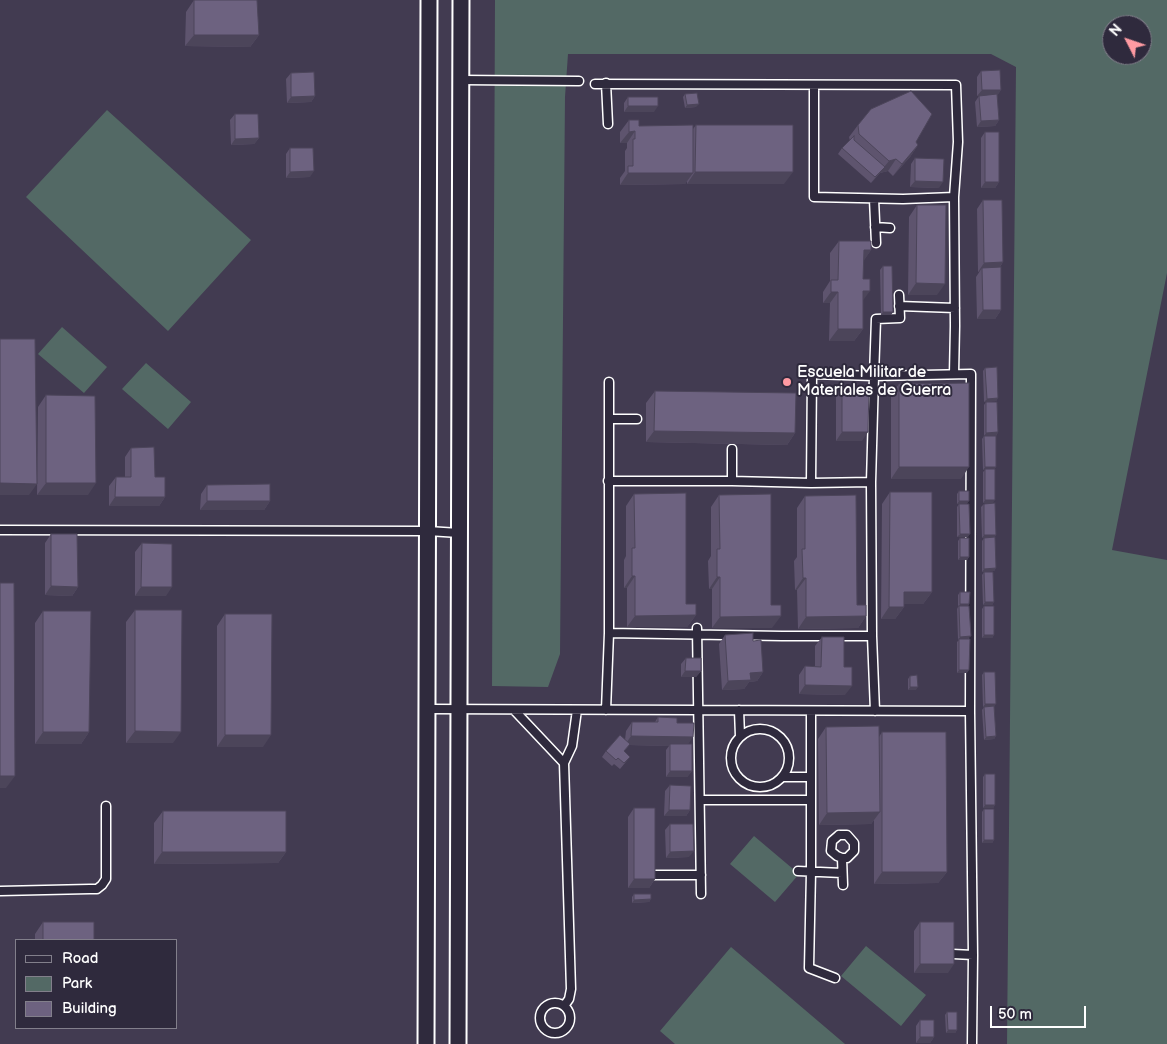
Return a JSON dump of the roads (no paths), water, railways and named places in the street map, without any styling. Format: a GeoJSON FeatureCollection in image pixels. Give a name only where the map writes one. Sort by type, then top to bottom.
{"type":"FeatureCollection","features":[{"type":"Feature","properties":{"kind":"street"},"geometry":{"type":"LineString","coordinates":[[426,1044],[429,0]]}},
{"type":"Feature","properties":{"kind":"street"},"geometry":{"type":"LineString","coordinates":[[458,1044],[461,0]]}},
{"type":"Feature","properties":{"kind":"lane"},"geometry":{"type":"LineString","coordinates":[[461,80],[579,81]]}},
{"type":"Feature","properties":{"kind":"lane"},"geometry":{"type":"LineString","coordinates":[[595,84],[956,86],[958,142],[954,197],[954,374]]}},
{"type":"Feature","properties":{"kind":"lane"},"geometry":{"type":"LineString","coordinates":[[606,84],[608,124]]}},
{"type":"Feature","properties":{"kind":"lane"},"geometry":{"type":"LineString","coordinates":[[814,85],[814,197],[874,199],[903,199],[928,195],[954,197]]}},
{"type":"Feature","properties":{"kind":"lane"},"geometry":{"type":"LineString","coordinates":[[874,199],[876,243]]}},
{"type":"Feature","properties":{"kind":"lane"},"geometry":{"type":"LineString","coordinates":[[903,199],[904,209]]}},
{"type":"Feature","properties":{"kind":"lane"},"geometry":{"type":"LineString","coordinates":[[875,227],[890,228]]}},
{"type":"Feature","properties":{"kind":"lane"},"geometry":{"type":"LineString","coordinates":[[875,711],[872,636],[871,482],[876,318],[900,318],[899,295]]}},
{"type":"Feature","properties":{"kind":"lane"},"geometry":{"type":"LineString","coordinates":[[899,306],[955,308]]}},
{"type":"Feature","properties":{"kind":"lane"},"geometry":{"type":"LineString","coordinates":[[811,483],[812,374],[874,376],[970,374],[972,1044]]}},
{"type":"Feature","properties":{"kind":"lane"},"geometry":{"type":"LineString","coordinates":[[606,710],[609,633],[608,382]]}},
{"type":"Feature","properties":{"kind":"lane"},"geometry":{"type":"LineString","coordinates":[[609,419],[637,419]]}},
{"type":"Feature","properties":{"kind":"lane"},"geometry":{"type":"LineString","coordinates":[[732,449],[732,481]]}},
{"type":"Feature","properties":{"kind":"lane"},"geometry":{"type":"LineString","coordinates":[[608,481],[871,482]]}},
{"type":"Feature","properties":{"kind":"lane"},"geometry":{"type":"LineString","coordinates":[[0,530],[460,532]]}},
{"type":"Feature","properties":{"kind":"lane"},"geometry":{"type":"LineString","coordinates":[[609,633],[697,631],[872,636]]}},
{"type":"Feature","properties":{"kind":"lane"},"geometry":{"type":"LineString","coordinates":[[697,631],[701,894]]}},
{"type":"Feature","properties":{"kind":"lane"},"geometry":{"type":"LineString","coordinates":[[427,709],[970,711]]}},
{"type":"Feature","properties":{"kind":"lane"},"geometry":{"type":"LineString","coordinates":[[514,710],[564,763]]}},
{"type":"Feature","properties":{"kind":"lane"},"geometry":{"type":"LineString","coordinates":[[564,1006],[569,999],[571,989],[564,763],[572,746],[577,710]]}},
{"type":"Feature","properties":{"kind":"lane"},"geometry":{"type":"LineString","coordinates":[[739,710],[740,736]]}},
{"type":"Feature","properties":{"kind":"lane"},"geometry":{"type":"LineString","coordinates":[[811,711],[809,968],[835,978]]}},
{"type":"Feature","properties":{"kind":"lane"},"geometry":{"type":"LineString","coordinates":[[758,728],[775,732],[782,738],[787,746],[789,764],[782,777],[771,785],[762,787],[744,783],[737,777],[732,769],[730,760],[731,750],[740,736],[749,730],[758,728]]}},
{"type":"Feature","properties":{"kind":"lane"},"geometry":{"type":"LineString","coordinates":[[782,777],[811,777]]}},
{"type":"Feature","properties":{"kind":"lane"},"geometry":{"type":"LineString","coordinates":[[700,800],[811,800]]}},
{"type":"Feature","properties":{"kind":"lane"},"geometry":{"type":"LineString","coordinates":[[0,891],[97,889],[102,885],[106,880],[106,806]]}},
{"type":"Feature","properties":{"kind":"lane"},"geometry":{"type":"LineString","coordinates":[[842,858],[843,885]]}},
{"type":"Feature","properties":{"kind":"lane"},"geometry":{"type":"LineString","coordinates":[[798,871],[842,873]]}},
{"type":"Feature","properties":{"kind":"lane"},"geometry":{"type":"LineString","coordinates":[[654,874],[701,875]]}},
{"type":"Feature","properties":{"kind":"lane"},"geometry":{"type":"LineString","coordinates":[[953,954],[973,954]]}},
{"type":"Feature","properties":{"kind":"lane"},"geometry":{"type":"LineString","coordinates":[[554,1003],[564,1006],[570,1015],[569,1025],[562,1032],[548,1032],[541,1025],[542,1011],[549,1004],[554,1003]]}},
{"type":"Feature","properties":{"kind":"place","name":"Escuela Militar de Materiales de Guerra"},"geometry":{"type":"Point","coordinates":[787,382]}}]}
